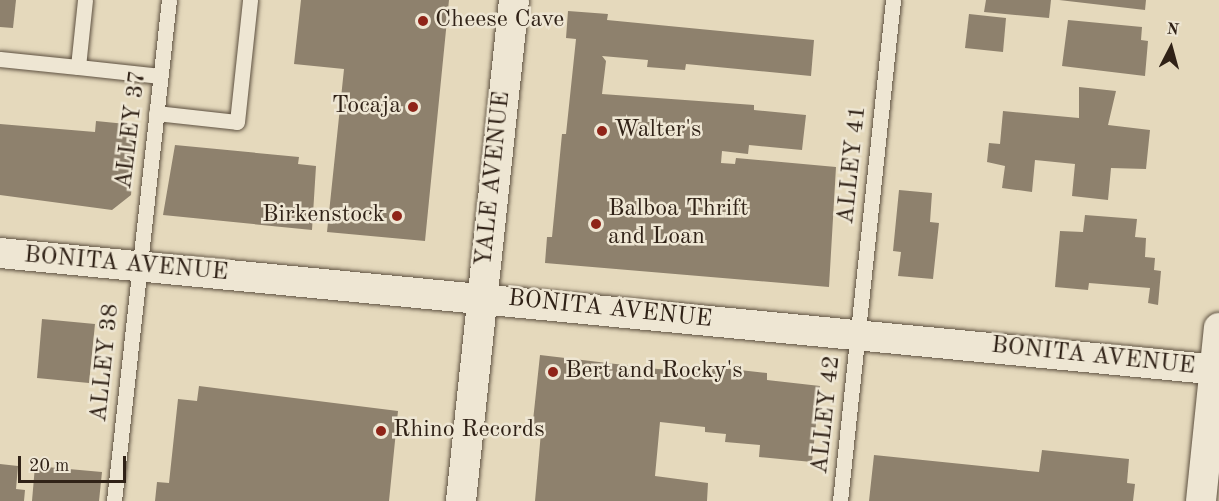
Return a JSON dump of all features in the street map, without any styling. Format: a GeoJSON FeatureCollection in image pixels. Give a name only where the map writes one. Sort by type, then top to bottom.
{"type":"FeatureCollection","features":[{"type":"Feature","properties":{"kind":"street","name":"YALE AVENUE"},"geometry":{"type":"LineString","coordinates":[[461,501],[514,0]]}},
{"type":"Feature","properties":{"kind":"street","name":"BONITA AVENUE"},"geometry":{"type":"LineString","coordinates":[[0,253],[482,297],[1217,370]]}},
{"type":"Feature","properties":{"kind":"street"},"geometry":{"type":"LineString","coordinates":[[1201,501],[1217,370],[1219,328]]}},
{"type":"Feature","properties":{"kind":"lane"},"geometry":{"type":"LineString","coordinates":[[78,67],[85,0]]}},
{"type":"Feature","properties":{"kind":"lane","name":"ALLEY 37"},"geometry":{"type":"LineString","coordinates":[[139,266],[169,0]]}},
{"type":"Feature","properties":{"kind":"lane"},"geometry":{"type":"LineString","coordinates":[[156,113],[237,123],[250,0]]}},
{"type":"Feature","properties":{"kind":"lane","name":"ALLEY 41"},"geometry":{"type":"LineString","coordinates":[[858,334],[893,0]]}},
{"type":"Feature","properties":{"kind":"lane"},"geometry":{"type":"LineString","coordinates":[[0,58],[161,76]]}},
{"type":"Feature","properties":{"kind":"lane","name":"ALLEY 38"},"geometry":{"type":"LineString","coordinates":[[114,501],[139,266]]}},
{"type":"Feature","properties":{"kind":"lane","name":"ALLEY 42"},"geometry":{"type":"LineString","coordinates":[[840,501],[858,334]]}},
{"type":"Feature","properties":{"kind":"building"},"geometry":{"type":"Polygon","coordinates":[[[0,0],[16,0],[13,28],[0,27],[0,0]]]}},
{"type":"Feature","properties":{"kind":"building"},"geometry":{"type":"Polygon","coordinates":[[[301,0],[449,0],[425,241],[327,232],[344,69],[294,64],[301,0]]]}},
{"type":"Feature","properties":{"kind":"building"},"geometry":{"type":"Polygon","coordinates":[[[986,0],[1051,0],[1049,18],[984,12],[986,0]]]}},
{"type":"Feature","properties":{"kind":"building"},"geometry":{"type":"Polygon","coordinates":[[[1059,0],[1146,0],[1145,10],[1059,0]]]}},
{"type":"Feature","properties":{"kind":"building"},"geometry":{"type":"Polygon","coordinates":[[[568,11],[608,14],[607,20],[814,40],[811,76],[686,64],[685,70],[647,67],[648,60],[602,56],[606,61],[602,94],[754,105],[754,110],[806,115],[802,150],[749,145],[748,154],[722,151],[721,163],[735,164],[736,158],[836,167],[829,287],[545,263],[547,237],[552,237],[562,134],[566,134],[576,39],[566,38],[568,11]]]}},
{"type":"Feature","properties":{"kind":"building"},"geometry":{"type":"Polygon","coordinates":[[[969,14],[1006,18],[1003,52],[965,48],[969,14]]]}},
{"type":"Feature","properties":{"kind":"building"},"geometry":{"type":"Polygon","coordinates":[[[1068,20],[1142,27],[1141,40],[1148,41],[1145,76],[1062,66],[1068,20]]]}},
{"type":"Feature","properties":{"kind":"building"},"geometry":{"type":"Polygon","coordinates":[[[1079,87],[1116,91],[1108,125],[1150,130],[1146,169],[1111,168],[1108,200],[1072,196],[1075,164],[1035,160],[1032,192],[1002,188],[1005,166],[987,162],[989,143],[1000,144],[1003,111],[1079,118],[1079,87]]]}},
{"type":"Feature","properties":{"kind":"building"},"geometry":{"type":"Polygon","coordinates":[[[96,121],[136,125],[131,195],[112,210],[0,195],[0,124],[95,132],[96,121]]]}},
{"type":"Feature","properties":{"kind":"building"},"geometry":{"type":"Polygon","coordinates":[[[175,145],[299,157],[298,164],[316,166],[312,230],[163,215],[175,145]]]}},
{"type":"Feature","properties":{"kind":"building"},"geometry":{"type":"Polygon","coordinates":[[[899,190],[932,193],[930,222],[939,223],[933,279],[898,276],[901,252],[893,251],[899,190]]]}},
{"type":"Feature","properties":{"kind":"building"},"geometry":{"type":"Polygon","coordinates":[[[1085,215],[1137,219],[1135,237],[1146,238],[1145,257],[1155,258],[1154,270],[1161,271],[1158,305],[1148,303],[1150,288],[1089,283],[1088,290],[1055,287],[1060,231],[1083,232],[1085,215]]]}},
{"type":"Feature","properties":{"kind":"building"},"geometry":{"type":"Polygon","coordinates":[[[42,319],[95,324],[89,383],[37,378],[42,319]]]}},
{"type":"Feature","properties":{"kind":"building"},"geometry":{"type":"Polygon","coordinates":[[[540,355],[658,369],[712,372],[713,367],[767,373],[767,380],[820,386],[812,462],[759,457],[760,445],[725,442],[726,434],[705,432],[705,427],[660,422],[655,476],[708,483],[707,501],[535,501],[541,432],[532,430],[540,355]]]}},
{"type":"Feature","properties":{"kind":"building"},"geometry":{"type":"Polygon","coordinates":[[[199,386],[398,411],[389,501],[155,501],[157,482],[169,483],[178,399],[197,401],[199,386]]]}},
{"type":"Feature","properties":{"kind":"building"},"geometry":{"type":"Polygon","coordinates":[[[1042,450],[1129,459],[1127,483],[1135,484],[1133,501],[869,501],[874,455],[1039,472],[1042,450]]]}},
{"type":"Feature","properties":{"kind":"building"},"geometry":{"type":"Polygon","coordinates":[[[0,464],[18,466],[16,489],[25,490],[24,501],[0,501],[0,464]]]}},
{"type":"Feature","properties":{"kind":"building"},"geometry":{"type":"Polygon","coordinates":[[[35,466],[102,472],[99,501],[32,501],[35,466]]]}},
{"type":"Feature","properties":{"kind":"place","name":"Cheese Cave"},"geometry":{"type":"Point","coordinates":[423,21]}},
{"type":"Feature","properties":{"kind":"place","name":"Tocaja"},"geometry":{"type":"Point","coordinates":[413,107]}},
{"type":"Feature","properties":{"kind":"place","name":"Walter's"},"geometry":{"type":"Point","coordinates":[602,131]}},
{"type":"Feature","properties":{"kind":"place","name":"Birkenstock"},"geometry":{"type":"Point","coordinates":[397,216]}},
{"type":"Feature","properties":{"kind":"place","name":"Balboa Thrift and Loan"},"geometry":{"type":"Point","coordinates":[596,224]}},
{"type":"Feature","properties":{"kind":"place","name":"Bert and Rocky's"},"geometry":{"type":"Point","coordinates":[553,372]}},
{"type":"Feature","properties":{"kind":"place","name":"Rhino Records"},"geometry":{"type":"Point","coordinates":[381,431]}}]}
